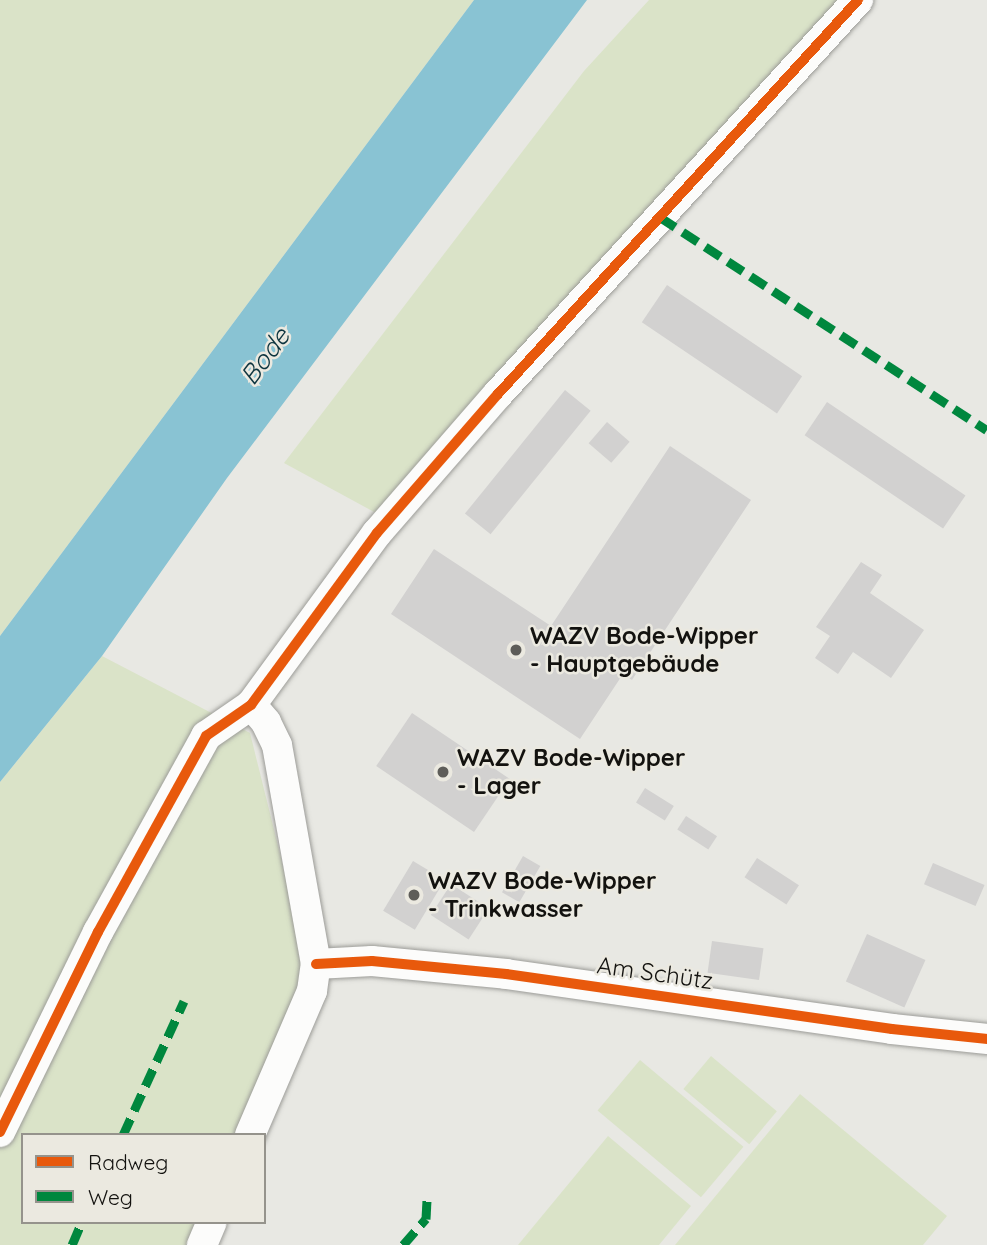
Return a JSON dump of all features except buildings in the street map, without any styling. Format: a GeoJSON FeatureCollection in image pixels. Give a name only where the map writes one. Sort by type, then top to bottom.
{"type":"FeatureCollection","features":[{"type":"Feature","properties":{"kind":"street"},"geometry":{"type":"LineString","coordinates":[[0,1132],[98,932],[206,736],[251,705],[377,533],[498,394],[858,0]]}},
{"type":"Feature","properties":{"kind":"street"},"geometry":{"type":"LineString","coordinates":[[251,705],[266,722],[277,746],[316,964],[312,991],[251,1133]]}},
{"type":"Feature","properties":{"kind":"street","name":"Am Schütz"},"geometry":{"type":"LineString","coordinates":[[316,964],[372,961],[506,974],[892,1029],[987,1039]]}},
{"type":"Feature","properties":{"kind":"street"},"geometry":{"type":"LineString","coordinates":[[202,1245],[211,1224]]}},
{"type":"Feature","properties":{"kind":"green space"},"geometry":{"type":"Polygon","coordinates":[[[0,0],[474,0],[0,636],[0,0]]]}},
{"type":"Feature","properties":{"kind":"green space"},"geometry":{"type":"Polygon","coordinates":[[[649,0],[842,0],[376,513],[284,463],[584,71],[649,0]]]}},
{"type":"Feature","properties":{"kind":"green space"},"geometry":{"type":"Polygon","coordinates":[[[102,656],[250,733],[303,946],[303,980],[236,1133],[21,1133],[21,1224],[195,1224],[186,1245],[0,1245],[0,782],[102,656]]]}},
{"type":"Feature","properties":{"kind":"green space"},"geometry":{"type":"Polygon","coordinates":[[[711,1056],[777,1111],[749,1144],[683,1089],[711,1056]]]}},
{"type":"Feature","properties":{"kind":"green space"},"geometry":{"type":"Polygon","coordinates":[[[640,1060],[743,1147],[701,1197],[598,1111],[640,1060]]]}},
{"type":"Feature","properties":{"kind":"green space"},"geometry":{"type":"Polygon","coordinates":[[[800,1094],[947,1216],[923,1245],[675,1245],[800,1094]]]}},
{"type":"Feature","properties":{"kind":"green space"},"geometry":{"type":"Polygon","coordinates":[[[608,1136],[691,1206],[659,1245],[518,1245],[608,1136]]]}},
{"type":"Feature","properties":{"kind":"water","name":"Bode"},"geometry":{"type":"Polygon","coordinates":[[[474,0],[587,0],[227,478],[102,656],[0,782],[0,636],[474,0]]]}},
{"type":"Feature","properties":{"kind":"marked path"},"geometry":{"type":"LineString","coordinates":[[660,217],[987,430]]}},
{"type":"Feature","properties":{"kind":"marked path"},"geometry":{"type":"LineString","coordinates":[[124,1133],[184,1001]]}},
{"type":"Feature","properties":{"kind":"marked path"},"geometry":{"type":"LineString","coordinates":[[403,1245],[426,1219],[427,1198]]}},
{"type":"Feature","properties":{"kind":"marked path"},"geometry":{"type":"LineString","coordinates":[[72,1245],[81,1224]]}},
{"type":"Feature","properties":{"kind":"cycle path"},"geometry":{"type":"LineString","coordinates":[[0,1132],[98,932],[206,736],[251,705],[377,533],[498,394],[858,0]]}},
{"type":"Feature","properties":{"kind":"cycle path"},"geometry":{"type":"LineString","coordinates":[[316,964],[372,961],[506,974],[892,1029],[987,1039]]}},
{"type":"Feature","properties":{"kind":"place","name":"WAZV Bode-Wipper - Hauptgebäude"},"geometry":{"type":"Point","coordinates":[516,650]}},
{"type":"Feature","properties":{"kind":"place","name":"WAZV Bode-Wipper - Lager"},"geometry":{"type":"Point","coordinates":[443,772]}},
{"type":"Feature","properties":{"kind":"place","name":"WAZV Bode-Wipper - Trinkwasser"},"geometry":{"type":"Point","coordinates":[414,895]}}]}
